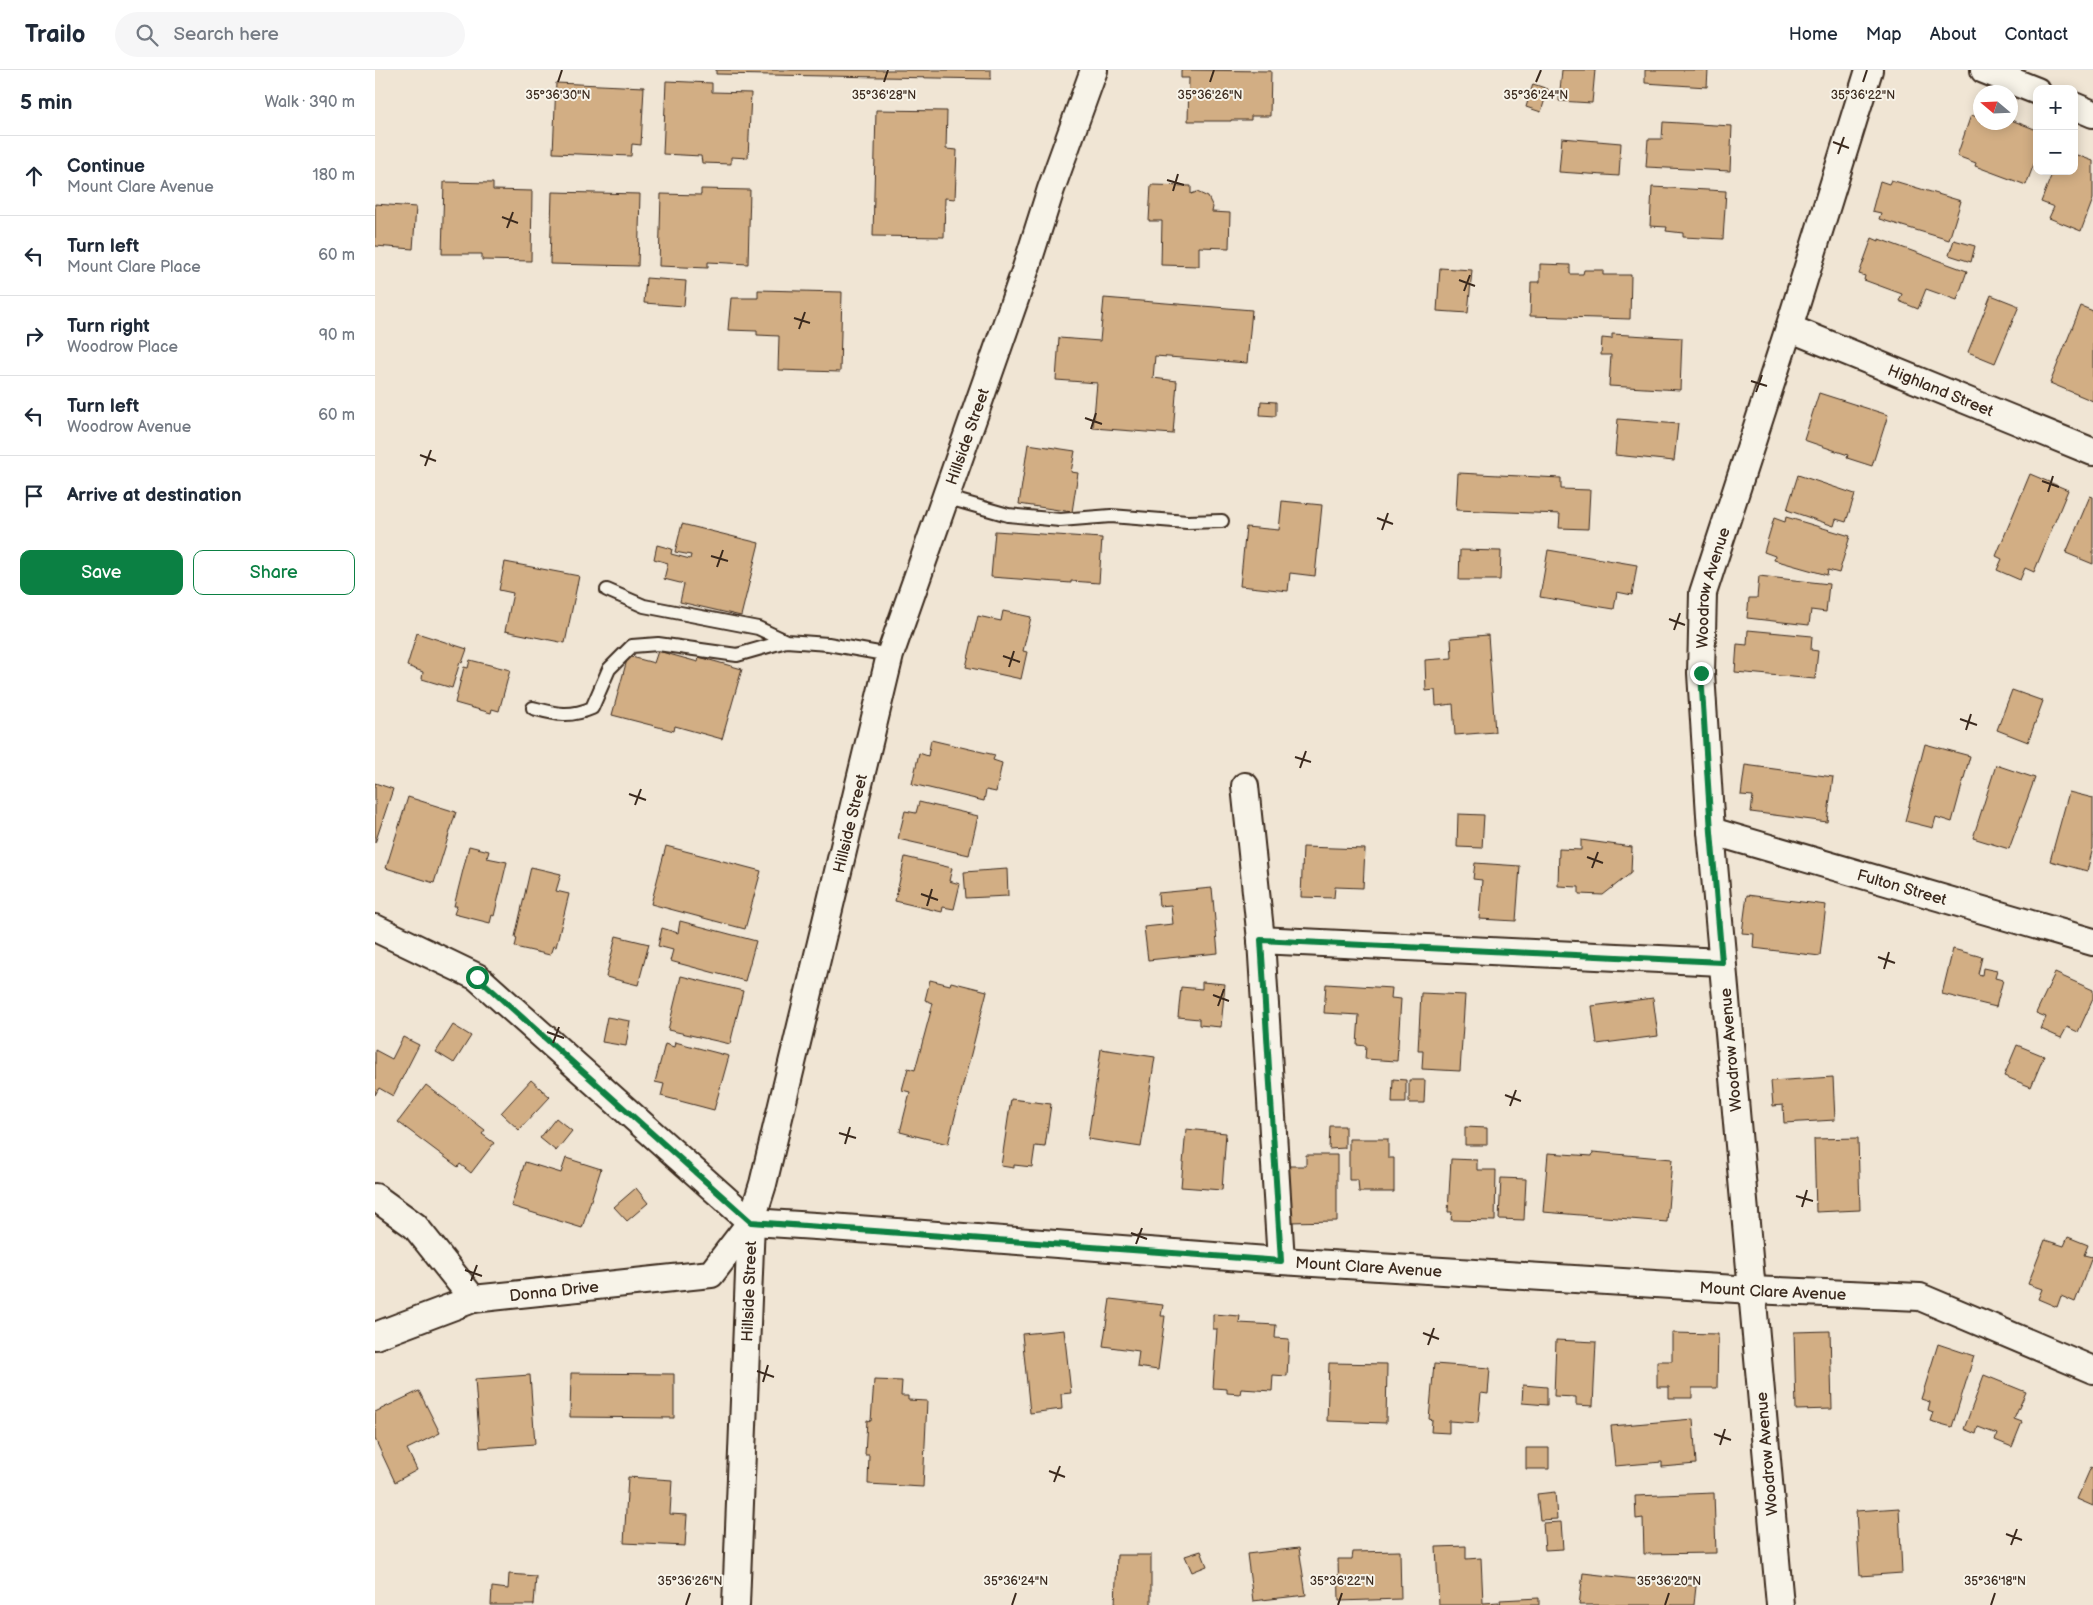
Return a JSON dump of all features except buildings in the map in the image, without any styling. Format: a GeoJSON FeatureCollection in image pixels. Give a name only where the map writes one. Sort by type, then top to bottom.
{"type":"FeatureCollection","features":[{"type":"Feature","properties":{"kind":"street","name":"Hillside Street"},"geometry":{"type":"LineString","coordinates":[[736,1605],[751,1222],[765,1175],[890,655],[1094,70]]}},
{"type":"Feature","properties":{"kind":"street","name":"Woodrow Avenue"},"geometry":{"type":"LineString","coordinates":[[1780,1605],[1711,832],[1701,673],[1703,593],[1789,328],[1869,70]]}},
{"type":"Feature","properties":{"kind":"street"},"geometry":{"type":"LineString","coordinates":[[1984,70],[2033,89]]}},
{"type":"Feature","properties":{"kind":"street"},"geometry":{"type":"LineString","coordinates":[[2078,108],[2093,114]]}},
{"type":"Feature","properties":{"kind":"street","name":"Highland Street"},"geometry":{"type":"LineString","coordinates":[[1789,328],[2093,452]]}},
{"type":"Feature","properties":{"kind":"street"},"geometry":{"type":"LineString","coordinates":[[1245,786],[1261,940],[1281,1261]]}},
{"type":"Feature","properties":{"kind":"street","name":"Fulton Street"},"geometry":{"type":"LineString","coordinates":[[1711,832],[2093,942]]}},
{"type":"Feature","properties":{"kind":"street"},"geometry":{"type":"LineString","coordinates":[[375,928],[477,977],[751,1222]]}},
{"type":"Feature","properties":{"kind":"street"},"geometry":{"type":"LineString","coordinates":[[1261,940],[1722,962]]}},
{"type":"Feature","properties":{"kind":"street"},"geometry":{"type":"LineString","coordinates":[[375,1197],[415,1226],[473,1299]]}},
{"type":"Feature","properties":{"kind":"street","name":"Mount Clare Avenue"},"geometry":{"type":"LineString","coordinates":[[751,1222],[1281,1261],[1752,1290],[1919,1297],[2093,1370]]}},
{"type":"Feature","properties":{"kind":"street","name":"Donna Drive"},"geometry":{"type":"LineString","coordinates":[[375,1336],[473,1299],[711,1274],[751,1222]]}},
{"type":"Feature","properties":{"kind":"lane"},"geometry":{"type":"LineString","coordinates":[[945,497],[1008,514],[1060,520],[1111,516],[1187,522],[1222,521]]}},
{"type":"Feature","properties":{"kind":"lane"},"geometry":{"type":"LineString","coordinates":[[607,590],[645,606],[758,628],[786,641]]}},
{"type":"Feature","properties":{"kind":"lane"},"geometry":{"type":"LineString","coordinates":[[533,708],[578,715],[592,708],[609,669],[633,646],[658,644],[737,655],[786,641],[827,644],[890,655]]}},
{"type":"Feature","properties":{"kind":"route"},"geometry":{"type":"LineString","coordinates":[[477,977],[751,1222],[1281,1261],[1261,940],[1722,962],[1711,832],[1701,673]]}}]}
